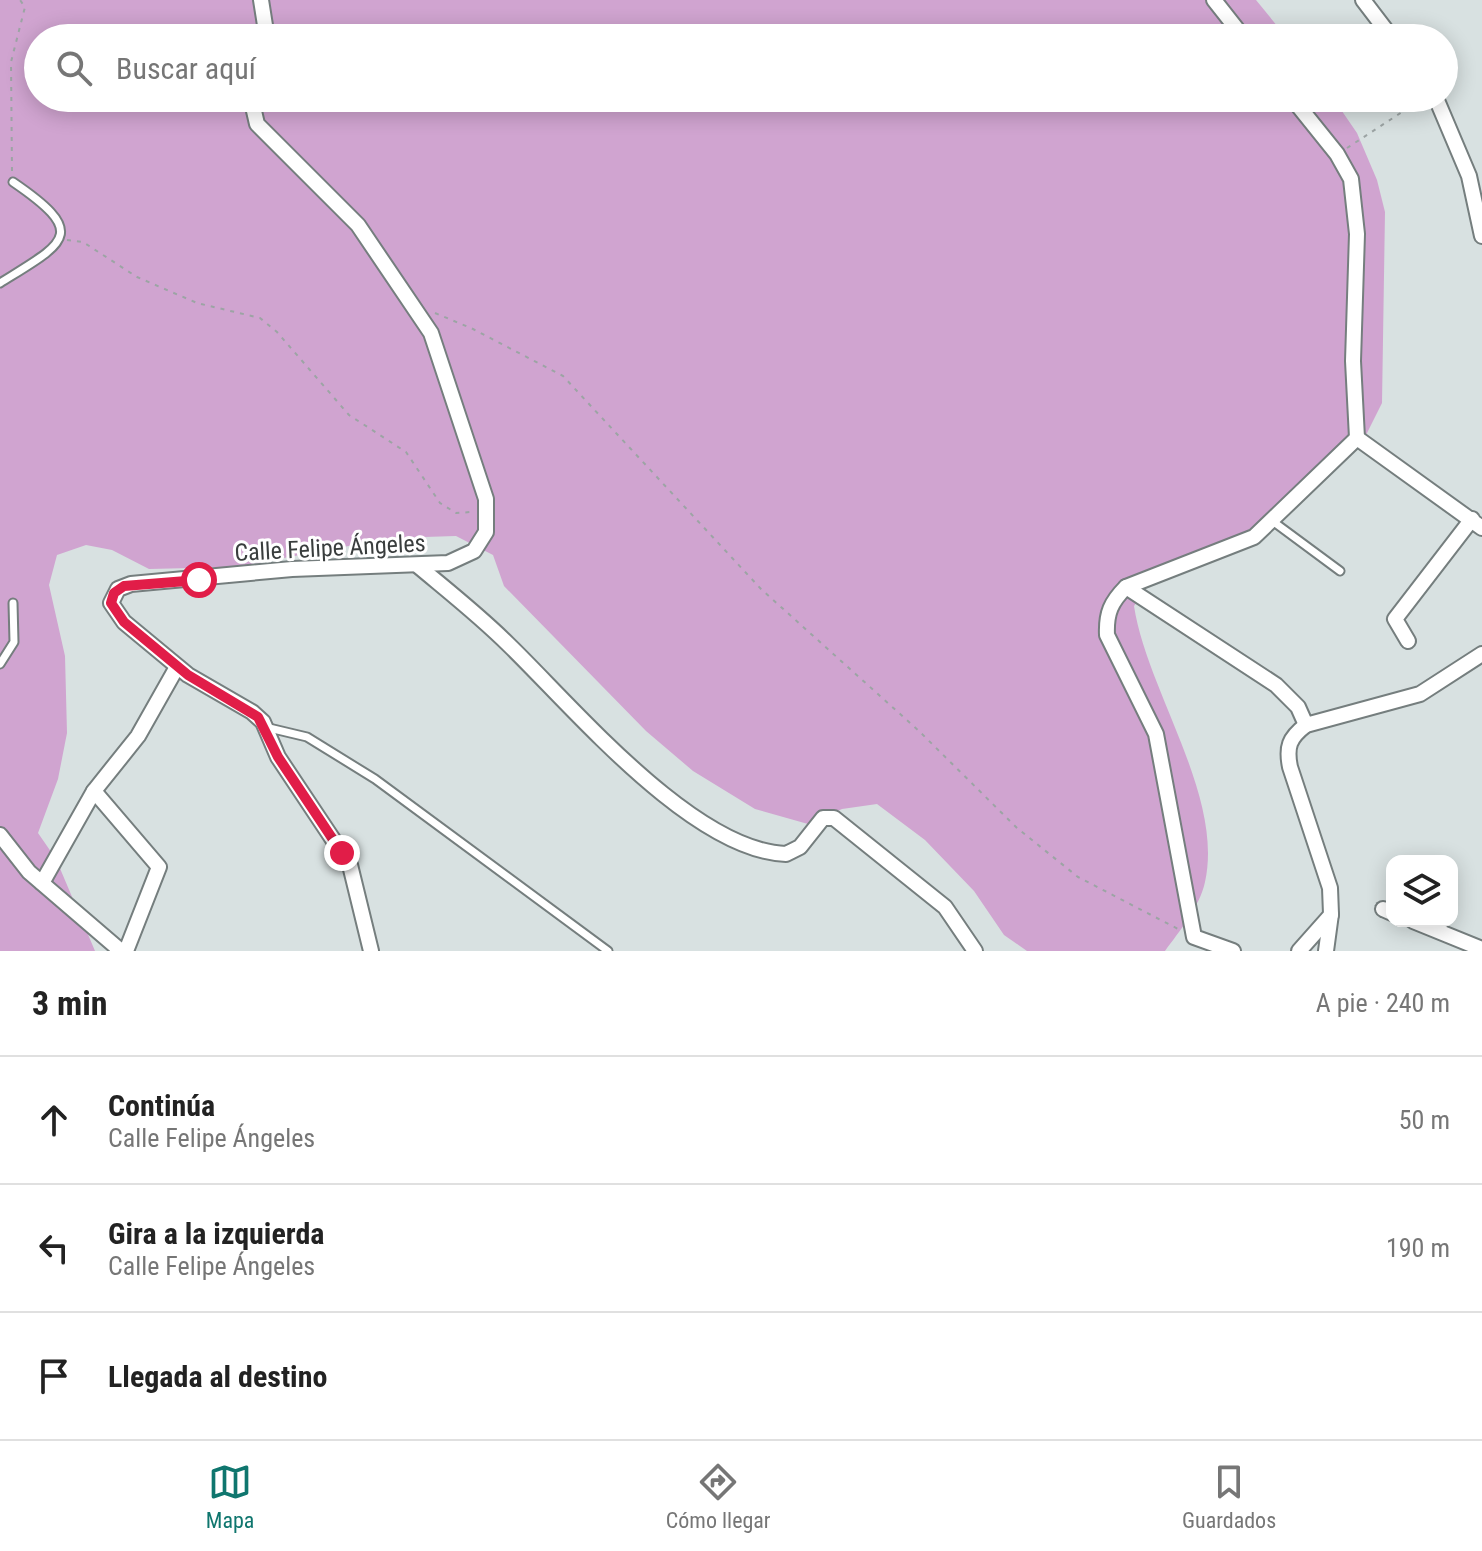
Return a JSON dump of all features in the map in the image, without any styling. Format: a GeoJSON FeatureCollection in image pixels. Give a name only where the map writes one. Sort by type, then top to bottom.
{"type":"FeatureCollection","features":[{"type":"Feature","properties":{"kind":"street"},"geometry":{"type":"LineString","coordinates":[[261,0],[265,24]]}},
{"type":"Feature","properties":{"kind":"street"},"geometry":{"type":"LineString","coordinates":[[1214,0],[1233,24]]}},
{"type":"Feature","properties":{"kind":"street"},"geometry":{"type":"LineString","coordinates":[[1381,24],[1367,6],[1382,0]]}},
{"type":"Feature","properties":{"kind":"street"},"geometry":{"type":"LineString","coordinates":[[254,112],[257,124],[358,225],[431,333],[487,505]]}},
{"type":"Feature","properties":{"kind":"street"},"geometry":{"type":"LineString","coordinates":[[1233,951],[1192,944],[1156,734],[1107,635],[1106,617],[1114,599],[1126,587],[1254,537],[1357,438],[1353,361],[1357,234],[1351,179],[1337,154],[1303,112]]}},
{"type":"Feature","properties":{"kind":"street"},"geometry":{"type":"LineString","coordinates":[[1442,112],[1469,176],[1482,232]]}},
{"type":"Feature","properties":{"kind":"street"},"geometry":{"type":"LineString","coordinates":[[1357,438],[1477,523],[1395,619],[1408,641]]}},
{"type":"Feature","properties":{"kind":"street","name":"Calle Felipe Ángeles"},"geometry":{"type":"LineString","coordinates":[[371,951],[350,865],[278,757],[265,727],[252,712],[177,667],[117,616],[111,603],[118,589],[131,584],[292,569],[448,563],[474,551],[486,532],[487,505]]}},
{"type":"Feature","properties":{"kind":"street"},"geometry":{"type":"LineString","coordinates":[[417,565],[510,645],[618,755],[715,830],[738,841],[786,854],[800,847],[823,818],[834,818],[945,907],[975,951]]}},
{"type":"Feature","properties":{"kind":"street"},"geometry":{"type":"LineString","coordinates":[[1126,587],[1276,685],[1298,707],[1306,725]]}},
{"type":"Feature","properties":{"kind":"street"},"geometry":{"type":"LineString","coordinates":[[1326,951],[1331,914],[1330,888],[1287,750],[1292,736],[1306,725],[1420,694],[1482,654]]}},
{"type":"Feature","properties":{"kind":"street"},"geometry":{"type":"LineString","coordinates":[[42,883],[94,791],[138,736],[177,667]]}},
{"type":"Feature","properties":{"kind":"street"},"geometry":{"type":"LineString","coordinates":[[0,835],[42,883],[123,951],[159,867],[94,791]]}},
{"type":"Feature","properties":{"kind":"street"},"geometry":{"type":"LineString","coordinates":[[1299,951],[1331,914]]}},
{"type":"Feature","properties":{"kind":"street"},"geometry":{"type":"LineString","coordinates":[[1425,927],[1462,946],[1482,949]]}},
{"type":"Feature","properties":{"kind":"lane"},"geometry":{"type":"LineString","coordinates":[[0,283],[50,252],[58,241],[60,225],[56,214],[13,182]]}},
{"type":"Feature","properties":{"kind":"lane"},"geometry":{"type":"LineString","coordinates":[[1271,520],[1340,571]]}},
{"type":"Feature","properties":{"kind":"lane"},"geometry":{"type":"LineString","coordinates":[[0,664],[14,642],[13,603]]}},
{"type":"Feature","properties":{"kind":"lane"},"geometry":{"type":"LineString","coordinates":[[265,727],[307,737],[375,779],[608,951]]}},
{"type":"Feature","properties":{"kind":"path"},"geometry":{"type":"LineString","coordinates":[[13,182],[11,62],[25,7],[20,0]]}},
{"type":"Feature","properties":{"kind":"path"},"geometry":{"type":"LineString","coordinates":[[1337,154],[1402,112]]}},
{"type":"Feature","properties":{"kind":"path"},"geometry":{"type":"LineString","coordinates":[[58,241],[83,242],[137,277],[197,303],[260,318],[277,332],[349,415],[406,452],[440,503],[456,513],[487,505]]}},
{"type":"Feature","properties":{"kind":"path"},"geometry":{"type":"LineString","coordinates":[[435,313],[473,329],[563,376],[761,589],[919,731],[1017,828],[1078,877],[1192,944]]}},
{"type":"Feature","properties":{"kind":"shaded area"},"geometry":{"type":"Polygon","coordinates":[[[0,0],[1256,0],[1276,24],[24,24],[24,112],[1343,112],[1357,133],[1377,180],[1385,212],[1382,403],[1366,435],[1273,524],[1150,583],[1134,606],[1153,673],[1194,779],[1204,815],[1208,849],[1205,882],[1199,900],[1165,951],[1027,951],[1004,935],[974,891],[925,840],[877,804],[842,809],[808,824],[755,809],[693,771],[646,731],[504,586],[493,555],[456,536],[392,538],[235,567],[149,569],[112,550],[86,545],[57,555],[49,585],[65,656],[67,733],[58,779],[38,833],[56,859],[95,951],[0,951],[0,0]]]}},
{"type":"Feature","properties":{"kind":"route"},"geometry":{"type":"LineString","coordinates":[[199,580],[131,584],[118,589],[111,603],[117,616],[137,635],[188,675],[258,717],[289,775],[342,853]]}}]}
